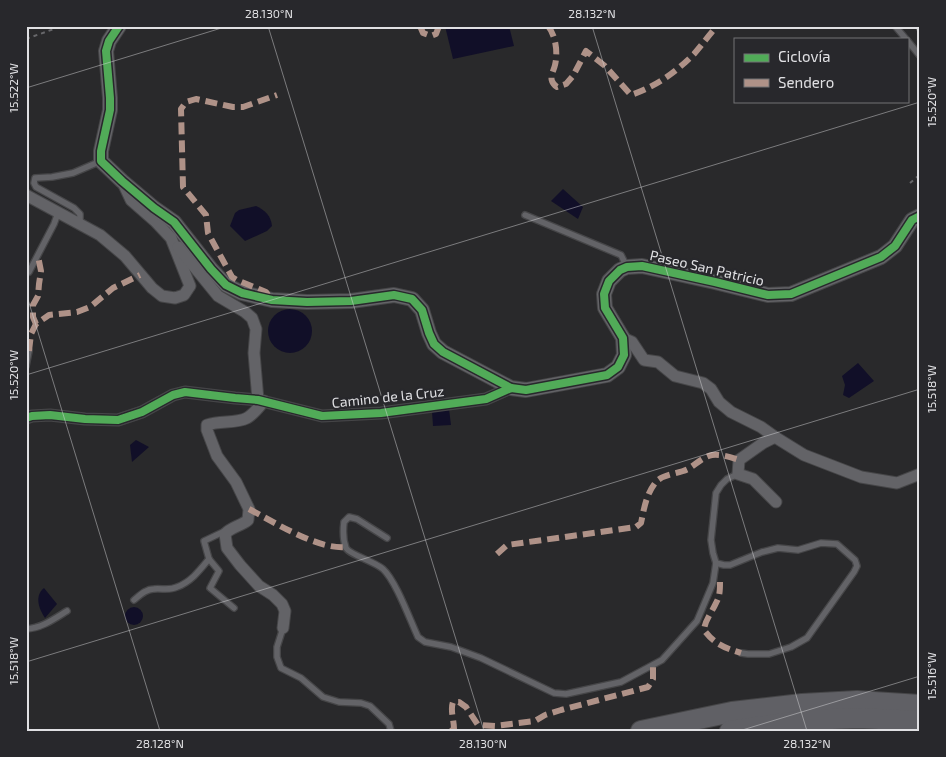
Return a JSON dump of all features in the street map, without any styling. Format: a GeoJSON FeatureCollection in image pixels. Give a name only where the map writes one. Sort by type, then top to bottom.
{"type":"FeatureCollection","features":[{"type":"Feature","properties":{"kind":"highway"},"geometry":{"type":"LineString","coordinates":[[641,731],[732,712],[802,704],[857,701],[920,705]]}},
{"type":"Feature","properties":{"kind":"highway"},"geometry":{"type":"LineString","coordinates":[[730,731],[804,720],[858,718],[920,721]]}},
{"type":"Feature","properties":{"kind":"street"},"geometry":{"type":"LineString","coordinates":[[120,26],[106,51],[110,110],[100,151],[101,161],[154,208],[174,222],[226,285],[242,293],[272,300],[307,302],[351,301],[394,295],[412,299],[422,310],[434,344],[443,352],[511,388]]}},
{"type":"Feature","properties":{"kind":"street"},"geometry":{"type":"LineString","coordinates":[[122,181],[131,200],[155,220],[218,296],[252,318],[256,329],[254,353],[261,400],[256,412],[236,421],[214,422],[207,425],[207,430],[217,456],[236,482],[249,509],[248,520],[244,524],[229,529],[225,534],[227,548],[259,586],[273,595],[282,604],[285,611],[283,628]]}},
{"type":"Feature","properties":{"kind":"street"},"geometry":{"type":"LineString","coordinates":[[26,195],[100,235],[126,256],[152,288],[162,296],[175,298],[184,295],[190,286],[171,238]]}},
{"type":"Feature","properties":{"kind":"street","name":"Paseo San Patricio"},"geometry":{"type":"LineString","coordinates":[[627,267],[642,266],[768,295],[791,294],[881,257],[895,246],[912,220],[920,216]]}},
{"type":"Feature","properties":{"kind":"street"},"geometry":{"type":"LineString","coordinates":[[627,267],[620,270],[609,281],[604,294],[605,308],[623,338],[632,342],[644,360],[658,362],[676,376],[703,383],[711,389],[720,402],[731,412],[760,427],[804,455],[861,477],[897,483],[920,474]]}},
{"type":"Feature","properties":{"kind":"street","name":"Camino de la Cruz"},"geometry":{"type":"LineString","coordinates":[[26,418],[50,415],[118,420],[142,412],[173,395],[185,392],[261,400],[322,416],[381,413],[486,399],[511,388],[526,390],[607,375],[618,367],[624,355],[623,338]]}},
{"type":"Feature","properties":{"kind":"street"},"geometry":{"type":"LineString","coordinates":[[775,437],[739,460],[738,474],[753,479],[776,502]]}},
{"type":"Feature","properties":{"kind":"lane"},"geometry":{"type":"LineString","coordinates":[[895,26],[906,38]]}},
{"type":"Feature","properties":{"kind":"lane"},"geometry":{"type":"LineString","coordinates":[[908,40],[920,56]]}},
{"type":"Feature","properties":{"kind":"lane"},"geometry":{"type":"LineString","coordinates":[[80,225],[80,214],[74,208],[36,187],[34,183],[35,178],[73,173],[101,161]]}},
{"type":"Feature","properties":{"kind":"lane"},"geometry":{"type":"LineString","coordinates":[[29,272],[58,213]]}},
{"type":"Feature","properties":{"kind":"lane"},"geometry":{"type":"LineString","coordinates":[[525,215],[621,255],[627,267]]}},
{"type":"Feature","properties":{"kind":"lane"},"geometry":{"type":"LineString","coordinates":[[26,366],[29,351]]}},
{"type":"Feature","properties":{"kind":"lane"},"geometry":{"type":"LineString","coordinates":[[386,538],[356,519],[349,517],[344,522],[343,530],[346,547],[350,552],[372,561],[383,569],[392,581],[418,637],[425,642],[451,647],[481,658],[554,692],[566,694],[621,682],[662,660],[696,621],[713,583],[716,562],[711,540],[716,493],[727,479],[738,474]]}},
{"type":"Feature","properties":{"kind":"lane"},"geometry":{"type":"LineString","coordinates":[[229,529],[204,541],[209,559],[219,571],[210,588],[234,608]]}},
{"type":"Feature","properties":{"kind":"lane"},"geometry":{"type":"LineString","coordinates":[[716,562],[730,565],[762,552],[778,548],[798,550],[821,543],[837,544],[855,560],[854,572],[807,638],[791,647],[769,654],[741,653]]}},
{"type":"Feature","properties":{"kind":"lane"},"geometry":{"type":"LineString","coordinates":[[134,600],[145,591],[154,588],[168,590],[178,587],[194,576],[209,559]]}},
{"type":"Feature","properties":{"kind":"lane"},"geometry":{"type":"LineString","coordinates":[[26,629],[41,626],[67,611]]}},
{"type":"Feature","properties":{"kind":"lane"},"geometry":{"type":"LineString","coordinates":[[283,628],[277,647],[277,658],[282,668],[301,678],[324,697],[339,702],[361,703],[370,706],[389,724],[391,731]]}},
{"type":"Feature","properties":{"kind":"path"},"geometry":{"type":"LineString","coordinates":[[26,39],[62,26]]}},
{"type":"Feature","properties":{"kind":"path"},"geometry":{"type":"LineString","coordinates":[[910,183],[920,176]]}},
{"type":"Feature","properties":{"kind":"shaded area"},"geometry":{"type":"Polygon","coordinates":[[[445,26],[509,26],[514,46],[453,59],[445,26]]]}},
{"type":"Feature","properties":{"kind":"shaded area"},"geometry":{"type":"Polygon","coordinates":[[[563,189],[583,207],[578,219],[551,201],[563,189]]]}},
{"type":"Feature","properties":{"kind":"shaded area"},"geometry":{"type":"Polygon","coordinates":[[[256,206],[267,214],[272,226],[267,231],[245,241],[230,226],[235,213],[239,210],[256,206]]]}},
{"type":"Feature","properties":{"kind":"shaded area"},"geometry":{"type":"Polygon","coordinates":[[[290,309],[302,313],[308,319],[312,331],[308,343],[302,349],[290,353],[278,349],[272,343],[268,331],[272,319],[278,313],[290,309]]]}},
{"type":"Feature","properties":{"kind":"shaded area"},"geometry":{"type":"Polygon","coordinates":[[[858,363],[874,381],[849,398],[843,395],[845,385],[842,376],[858,363]]]}},
{"type":"Feature","properties":{"kind":"shaded area"},"geometry":{"type":"Polygon","coordinates":[[[449,409],[451,425],[433,426],[432,411],[449,409]]]}},
{"type":"Feature","properties":{"kind":"shaded area"},"geometry":{"type":"Polygon","coordinates":[[[136,440],[149,447],[132,462],[130,445],[136,440]]]}},
{"type":"Feature","properties":{"kind":"shaded area"},"geometry":{"type":"Polygon","coordinates":[[[44,588],[57,604],[45,618],[39,607],[38,599],[44,588]]]}},
{"type":"Feature","properties":{"kind":"shaded area"},"geometry":{"type":"Polygon","coordinates":[[[134,607],[140,610],[143,616],[140,622],[134,625],[128,622],[125,616],[128,610],[134,607]]]}},
{"type":"Feature","properties":{"kind":"marked path"},"geometry":{"type":"LineString","coordinates":[[420,26],[423,33],[431,36],[436,34],[439,26]]}},
{"type":"Feature","properties":{"kind":"marked path"},"geometry":{"type":"LineString","coordinates":[[548,26],[556,45],[556,60],[551,77],[555,86],[566,84],[573,76],[586,51],[605,66],[631,95],[657,83],[680,67],[694,54],[717,26]]}},
{"type":"Feature","properties":{"kind":"marked path"},"geometry":{"type":"LineString","coordinates":[[268,295],[266,292],[232,277],[208,233],[206,215],[183,187],[181,109],[186,102],[196,99],[233,107],[243,107],[277,95]]}},
{"type":"Feature","properties":{"kind":"marked path"},"geometry":{"type":"LineString","coordinates":[[36,324],[33,317],[33,305],[38,296],[41,271],[38,256]]}},
{"type":"Feature","properties":{"kind":"marked path"},"geometry":{"type":"LineString","coordinates":[[29,351],[31,334],[36,324],[49,315],[77,312],[90,307],[113,288],[140,275]]}},
{"type":"Feature","properties":{"kind":"marked path"},"geometry":{"type":"LineString","coordinates":[[497,554],[507,545],[636,527],[641,523],[650,492],[659,479],[688,469],[712,455],[722,455],[739,460]]}},
{"type":"Feature","properties":{"kind":"marked path"},"geometry":{"type":"LineString","coordinates":[[249,509],[283,528],[310,540],[335,547],[346,547]]}},
{"type":"Feature","properties":{"kind":"marked path"},"geometry":{"type":"LineString","coordinates":[[720,582],[718,598],[707,619],[704,630],[720,645],[741,653]]}},
{"type":"Feature","properties":{"kind":"marked path"},"geometry":{"type":"LineString","coordinates":[[451,731],[454,729],[453,702],[459,702],[466,707],[478,725],[495,726],[535,721],[545,715],[561,710],[648,687],[653,679],[653,666]]}},
{"type":"Feature","properties":{"kind":"cycle path"},"geometry":{"type":"LineString","coordinates":[[119,26],[109,41],[106,51],[110,110],[101,151],[101,161],[154,208],[174,222],[226,285],[242,293],[272,300],[307,302],[351,301],[394,295],[412,299],[422,310],[434,344],[443,352],[511,388]]}},
{"type":"Feature","properties":{"kind":"cycle path"},"geometry":{"type":"LineString","coordinates":[[26,418],[50,415],[118,420],[142,412],[173,395],[185,392],[258,400],[322,416],[381,413],[486,399],[511,388],[526,390],[607,375],[618,367],[624,355],[623,338],[605,308],[604,294],[609,281],[620,270],[627,267],[642,266],[768,295],[791,294],[881,257],[895,246],[912,220],[920,216]]}}]}
